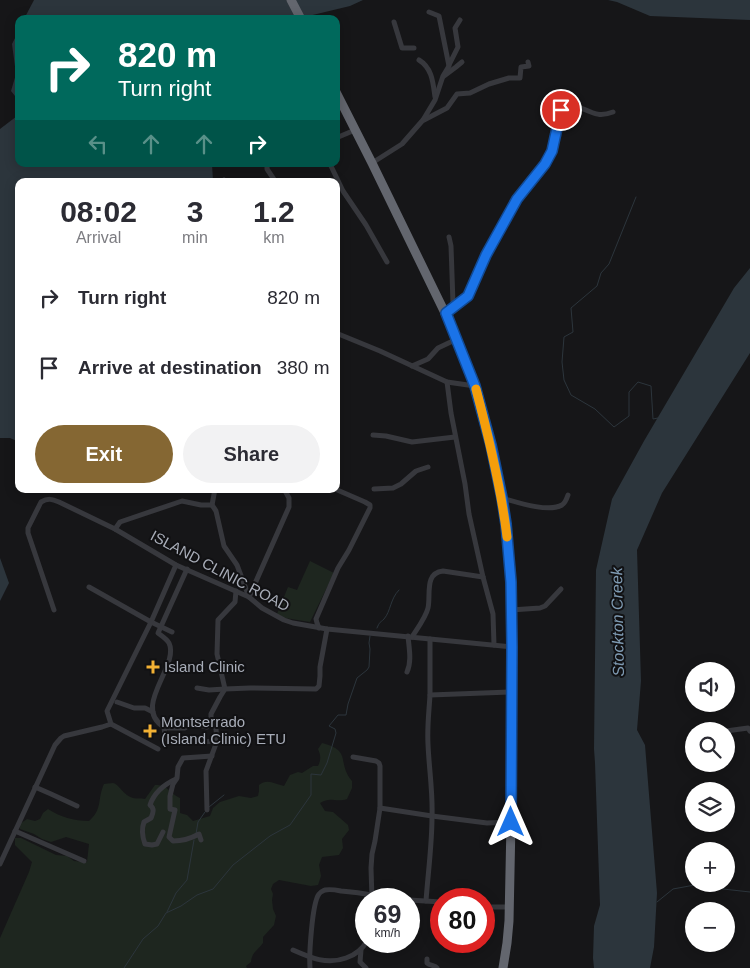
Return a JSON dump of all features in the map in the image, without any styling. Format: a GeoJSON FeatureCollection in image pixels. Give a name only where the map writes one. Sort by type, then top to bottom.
{"type":"FeatureCollection","features":[{"type":"Feature","properties":{"kind":"highway"},"geometry":{"type":"LineString","coordinates":[[291,0],[299,15]]}},
{"type":"Feature","properties":{"kind":"highway"},"geometry":{"type":"LineString","coordinates":[[340,100],[446,313],[475,386],[491,445],[502,498],[509,554],[512,647],[509,907],[507,943],[503,968]]}},
{"type":"Feature","properties":{"kind":"street"},"geometry":{"type":"LineString","coordinates":[[429,12],[440,16],[449,66]]}},
{"type":"Feature","properties":{"kind":"street"},"geometry":{"type":"LineString","coordinates":[[372,163],[402,144],[423,120],[435,100],[443,76],[458,47],[455,28],[460,20]]}},
{"type":"Feature","properties":{"kind":"street"},"geometry":{"type":"LineString","coordinates":[[394,22],[402,48],[414,48]]}},
{"type":"Feature","properties":{"kind":"street"},"geometry":{"type":"LineString","coordinates":[[419,60],[424,63],[430,72],[435,100]]}},
{"type":"Feature","properties":{"kind":"street"},"geometry":{"type":"LineString","coordinates":[[443,76],[462,62]]}},
{"type":"Feature","properties":{"kind":"street"},"geometry":{"type":"LineString","coordinates":[[423,120],[447,108],[457,94],[470,93],[489,84],[509,78],[520,78],[521,67],[529,66],[528,62]]}},
{"type":"Feature","properties":{"kind":"street"},"geometry":{"type":"LineString","coordinates":[[446,313],[468,296],[486,255],[517,199],[545,164],[552,151],[563,104],[580,107],[597,115],[613,112]]}},
{"type":"Feature","properties":{"kind":"street"},"geometry":{"type":"LineString","coordinates":[[340,136],[355,130]]}},
{"type":"Feature","properties":{"kind":"street"},"geometry":{"type":"LineString","coordinates":[[340,185],[387,262]]}},
{"type":"Feature","properties":{"kind":"street"},"geometry":{"type":"LineString","coordinates":[[449,237],[453,303],[457,305]]}},
{"type":"Feature","properties":{"kind":"street"},"geometry":{"type":"LineString","coordinates":[[340,336],[380,351],[447,382],[475,386]]}},
{"type":"Feature","properties":{"kind":"street"},"geometry":{"type":"LineString","coordinates":[[412,366],[428,359],[438,348],[456,339]]}},
{"type":"Feature","properties":{"kind":"street"},"geometry":{"type":"LineString","coordinates":[[447,382],[469,514],[482,577],[493,614],[494,645]]}},
{"type":"Feature","properties":{"kind":"street"},"geometry":{"type":"LineString","coordinates":[[373,435],[412,442],[455,438]]}},
{"type":"Feature","properties":{"kind":"street"},"geometry":{"type":"LineString","coordinates":[[374,489],[393,488],[401,484],[416,471],[428,467]]}},
{"type":"Feature","properties":{"kind":"street"},"geometry":{"type":"LineString","coordinates":[[319,628],[316,619],[338,568],[370,508],[370,505],[365,502],[340,491]]}},
{"type":"Feature","properties":{"kind":"street"},"geometry":{"type":"LineString","coordinates":[[214,493],[212,504],[216,511],[224,546],[237,564],[249,597]]}},
{"type":"Feature","properties":{"kind":"street"},"geometry":{"type":"LineString","coordinates":[[249,597],[289,507],[289,498],[286,493]]}},
{"type":"Feature","properties":{"kind":"street"},"geometry":{"type":"LineString","coordinates":[[502,498],[545,508],[563,504],[568,495]]}},
{"type":"Feature","properties":{"kind":"street","name":"ISLAND CLINIC ROAD"},"geometry":{"type":"LineString","coordinates":[[54,610],[28,533],[28,528],[41,502],[52,499],[115,529],[176,564],[249,597],[262,608],[284,620],[327,629],[512,647]]}},
{"type":"Feature","properties":{"kind":"street"},"geometry":{"type":"LineString","coordinates":[[115,529],[120,522],[182,501],[201,505],[212,504]]}},
{"type":"Feature","properties":{"kind":"street"},"geometry":{"type":"LineString","coordinates":[[111,724],[107,711],[151,622],[176,564]]}},
{"type":"Feature","properties":{"kind":"street"},"geometry":{"type":"LineString","coordinates":[[167,740],[164,728],[158,724],[152,712],[156,690],[170,655],[169,642],[158,633],[187,569]]}},
{"type":"Feature","properties":{"kind":"street"},"geometry":{"type":"LineString","coordinates":[[407,672],[409,667],[410,636],[428,609],[429,584],[433,576],[437,572],[443,571],[482,577]]}},
{"type":"Feature","properties":{"kind":"street"},"geometry":{"type":"LineString","coordinates":[[89,587],[172,632]]}},
{"type":"Feature","properties":{"kind":"street"},"geometry":{"type":"LineString","coordinates":[[511,610],[545,606],[561,589]]}},
{"type":"Feature","properties":{"kind":"street"},"geometry":{"type":"LineString","coordinates":[[206,810],[206,771],[217,741],[216,729],[211,721],[211,714],[225,690],[217,654],[218,620],[235,602],[236,591]]}},
{"type":"Feature","properties":{"kind":"street"},"geometry":{"type":"LineString","coordinates":[[197,688],[209,690],[250,688],[316,689],[319,686],[320,667],[327,629]]}},
{"type":"Feature","properties":{"kind":"street"},"geometry":{"type":"LineString","coordinates":[[426,901],[432,816],[432,784],[427,728],[430,695],[430,639]]}},
{"type":"Feature","properties":{"kind":"street"},"geometry":{"type":"LineString","coordinates":[[430,695],[512,692]]}},
{"type":"Feature","properties":{"kind":"street"},"geometry":{"type":"LineString","coordinates":[[117,702],[134,708],[145,708],[152,712]]}},
{"type":"Feature","properties":{"kind":"street"},"geometry":{"type":"LineString","coordinates":[[168,728],[185,728],[192,723],[207,727],[211,721]]}},
{"type":"Feature","properties":{"kind":"street"},"geometry":{"type":"LineString","coordinates":[[0,864],[55,745],[61,738],[111,724],[158,749]]}},
{"type":"Feature","properties":{"kind":"street"},"geometry":{"type":"LineString","coordinates":[[735,730],[748,728],[750,731]]}},
{"type":"Feature","properties":{"kind":"street"},"geometry":{"type":"LineString","coordinates":[[179,740],[217,741]]}},
{"type":"Feature","properties":{"kind":"street"},"geometry":{"type":"LineString","coordinates":[[201,840],[199,834],[181,841],[173,841],[169,837],[175,810],[170,809],[170,796],[173,784],[177,778],[178,767],[183,758],[212,756]]}},
{"type":"Feature","properties":{"kind":"street"},"geometry":{"type":"LineString","coordinates":[[353,757],[378,763],[380,766],[380,808],[372,854],[372,888]]}},
{"type":"Feature","properties":{"kind":"street"},"geometry":{"type":"LineString","coordinates":[[162,832],[157,844],[145,844],[142,827],[144,822],[151,818],[154,811],[150,805],[152,799],[168,783],[177,778]]}},
{"type":"Feature","properties":{"kind":"street"},"geometry":{"type":"LineString","coordinates":[[35,788],[77,806]]}},
{"type":"Feature","properties":{"kind":"street"},"geometry":{"type":"LineString","coordinates":[[380,808],[487,823],[511,822]]}},
{"type":"Feature","properties":{"kind":"street"},"geometry":{"type":"LineString","coordinates":[[14,832],[84,860]]}},
{"type":"Feature","properties":{"kind":"street"},"geometry":{"type":"LineString","coordinates":[[310,968],[312,928],[318,895],[325,890],[355,894]]}},
{"type":"Feature","properties":{"kind":"street"},"geometry":{"type":"LineString","coordinates":[[420,901],[430,901]]}},
{"type":"Feature","properties":{"kind":"street"},"geometry":{"type":"LineString","coordinates":[[495,906],[509,907]]}},
{"type":"Feature","properties":{"kind":"street"},"geometry":{"type":"LineString","coordinates":[[294,950],[310,958],[322,961],[339,960],[356,953]]}},
{"type":"Feature","properties":{"kind":"street"},"geometry":{"type":"LineString","coordinates":[[361,953],[360,963],[366,968]]}},
{"type":"Feature","properties":{"kind":"street"},"geometry":{"type":"LineString","coordinates":[[427,958],[427,963],[437,968]]}},
{"type":"Feature","properties":{"kind":"shaded area"},"geometry":{"type":"Polygon","coordinates":[[[310,561],[334,573],[310,622],[285,618],[277,614],[288,587],[297,590],[310,561]]]}},
{"type":"Feature","properties":{"kind":"shaded area"},"geometry":{"type":"Polygon","coordinates":[[[322,743],[338,750],[343,758],[347,774],[352,781],[352,788],[347,799],[327,800],[320,803],[325,811],[333,812],[348,825],[349,830],[342,839],[343,848],[339,855],[322,857],[319,865],[321,876],[318,885],[311,886],[279,880],[273,884],[271,889],[273,894],[272,900],[276,916],[274,925],[263,937],[263,943],[254,954],[251,962],[246,966],[247,968],[0,968],[0,938],[32,862],[15,845],[15,838],[21,838],[56,855],[67,856],[74,861],[87,862],[89,844],[66,837],[51,842],[42,839],[20,829],[20,824],[27,819],[35,821],[40,819],[48,809],[67,818],[89,821],[98,808],[104,784],[113,783],[130,797],[145,799],[155,785],[163,786],[180,798],[180,813],[187,815],[193,821],[210,816],[213,808],[220,802],[239,796],[251,798],[258,796],[259,785],[262,783],[271,782],[284,786],[290,775],[298,772],[302,773],[313,766],[318,766],[320,754],[318,749],[322,743]]]}},
{"type":"Feature","properties":{"kind":"water"},"geometry":{"type":"Polygon","coordinates":[[[34,0],[363,0],[350,6],[313,15],[26,15],[34,0]]]}},
{"type":"Feature","properties":{"kind":"water"},"geometry":{"type":"Polygon","coordinates":[[[608,0],[750,0],[750,20],[650,16],[608,0]]]}},
{"type":"Feature","properties":{"kind":"water"},"geometry":{"type":"Polygon","coordinates":[[[15,38],[15,66],[12,44],[15,38]]]}},
{"type":"Feature","properties":{"kind":"water"},"geometry":{"type":"Polygon","coordinates":[[[15,77],[15,96],[11,91],[15,77]]]}},
{"type":"Feature","properties":{"kind":"water"},"geometry":{"type":"Polygon","coordinates":[[[15,117],[15,167],[212,167],[213,178],[15,178],[15,440],[0,438],[0,129],[15,117]]]}},
{"type":"Feature","properties":{"kind":"water","name":"Stockton Creek"},"geometry":{"type":"Polygon","coordinates":[[[750,268],[750,353],[662,493],[637,550],[641,681],[637,730],[645,745],[657,893],[654,947],[650,968],[594,968],[594,926],[600,905],[594,749],[596,570],[612,499],[734,288],[750,268]]]}},
{"type":"Feature","properties":{"kind":"water"},"geometry":{"type":"Polygon","coordinates":[[[0,558],[9,583],[0,601],[0,558]]]}},
{"type":"Feature","properties":{"kind":"waterway"},"geometry":{"type":"LineString","coordinates":[[636,197],[609,264],[601,273],[597,286],[571,308],[573,332],[564,337],[562,362],[564,380],[571,395],[595,409],[614,427],[629,416],[629,392],[638,382],[651,386],[653,419],[658,418]]}},
{"type":"Feature","properties":{"kind":"waterway"},"geometry":{"type":"LineString","coordinates":[[377,628],[386,616],[399,590]]}},
{"type":"Feature","properties":{"kind":"waterway"},"geometry":{"type":"LineString","coordinates":[[124,968],[143,939],[158,926],[166,913],[197,895],[213,889],[233,865],[270,836],[290,825],[311,795],[311,774],[321,775],[327,763],[336,733],[335,729],[329,726],[338,715],[346,715],[357,678],[369,667],[370,636]]}},
{"type":"Feature","properties":{"kind":"waterway"},"geometry":{"type":"LineString","coordinates":[[209,807],[224,795]]}},
{"type":"Feature","properties":{"kind":"waterway"},"geometry":{"type":"LineString","coordinates":[[196,834],[198,822],[205,812]]}},
{"type":"Feature","properties":{"kind":"waterway"},"geometry":{"type":"LineString","coordinates":[[167,912],[176,893],[187,880],[194,840]]}},
{"type":"Feature","properties":{"kind":"waterway"},"geometry":{"type":"LineString","coordinates":[[657,902],[673,889],[700,884],[750,892]]}},
{"type":"Feature","properties":{"kind":"slow traffic"},"geometry":{"type":"LineString","coordinates":[[476,389],[491,445],[502,498],[507,537]]}},
{"type":"Feature","properties":{"kind":"place","name":"Island Clinic"},"geometry":{"type":"Point","coordinates":[153,667]}},
{"type":"Feature","properties":{"kind":"place","name":"Montserrado (Island Clinic) ETU"},"geometry":{"type":"Point","coordinates":[150,731]}},
{"type":"Feature","properties":{"kind":"route"},"geometry":{"type":"LineString","coordinates":[[511,822],[511,582],[506,524],[491,445],[475,386],[446,313],[468,296],[486,255],[517,199],[545,164],[552,151],[561,110]]}}]}
